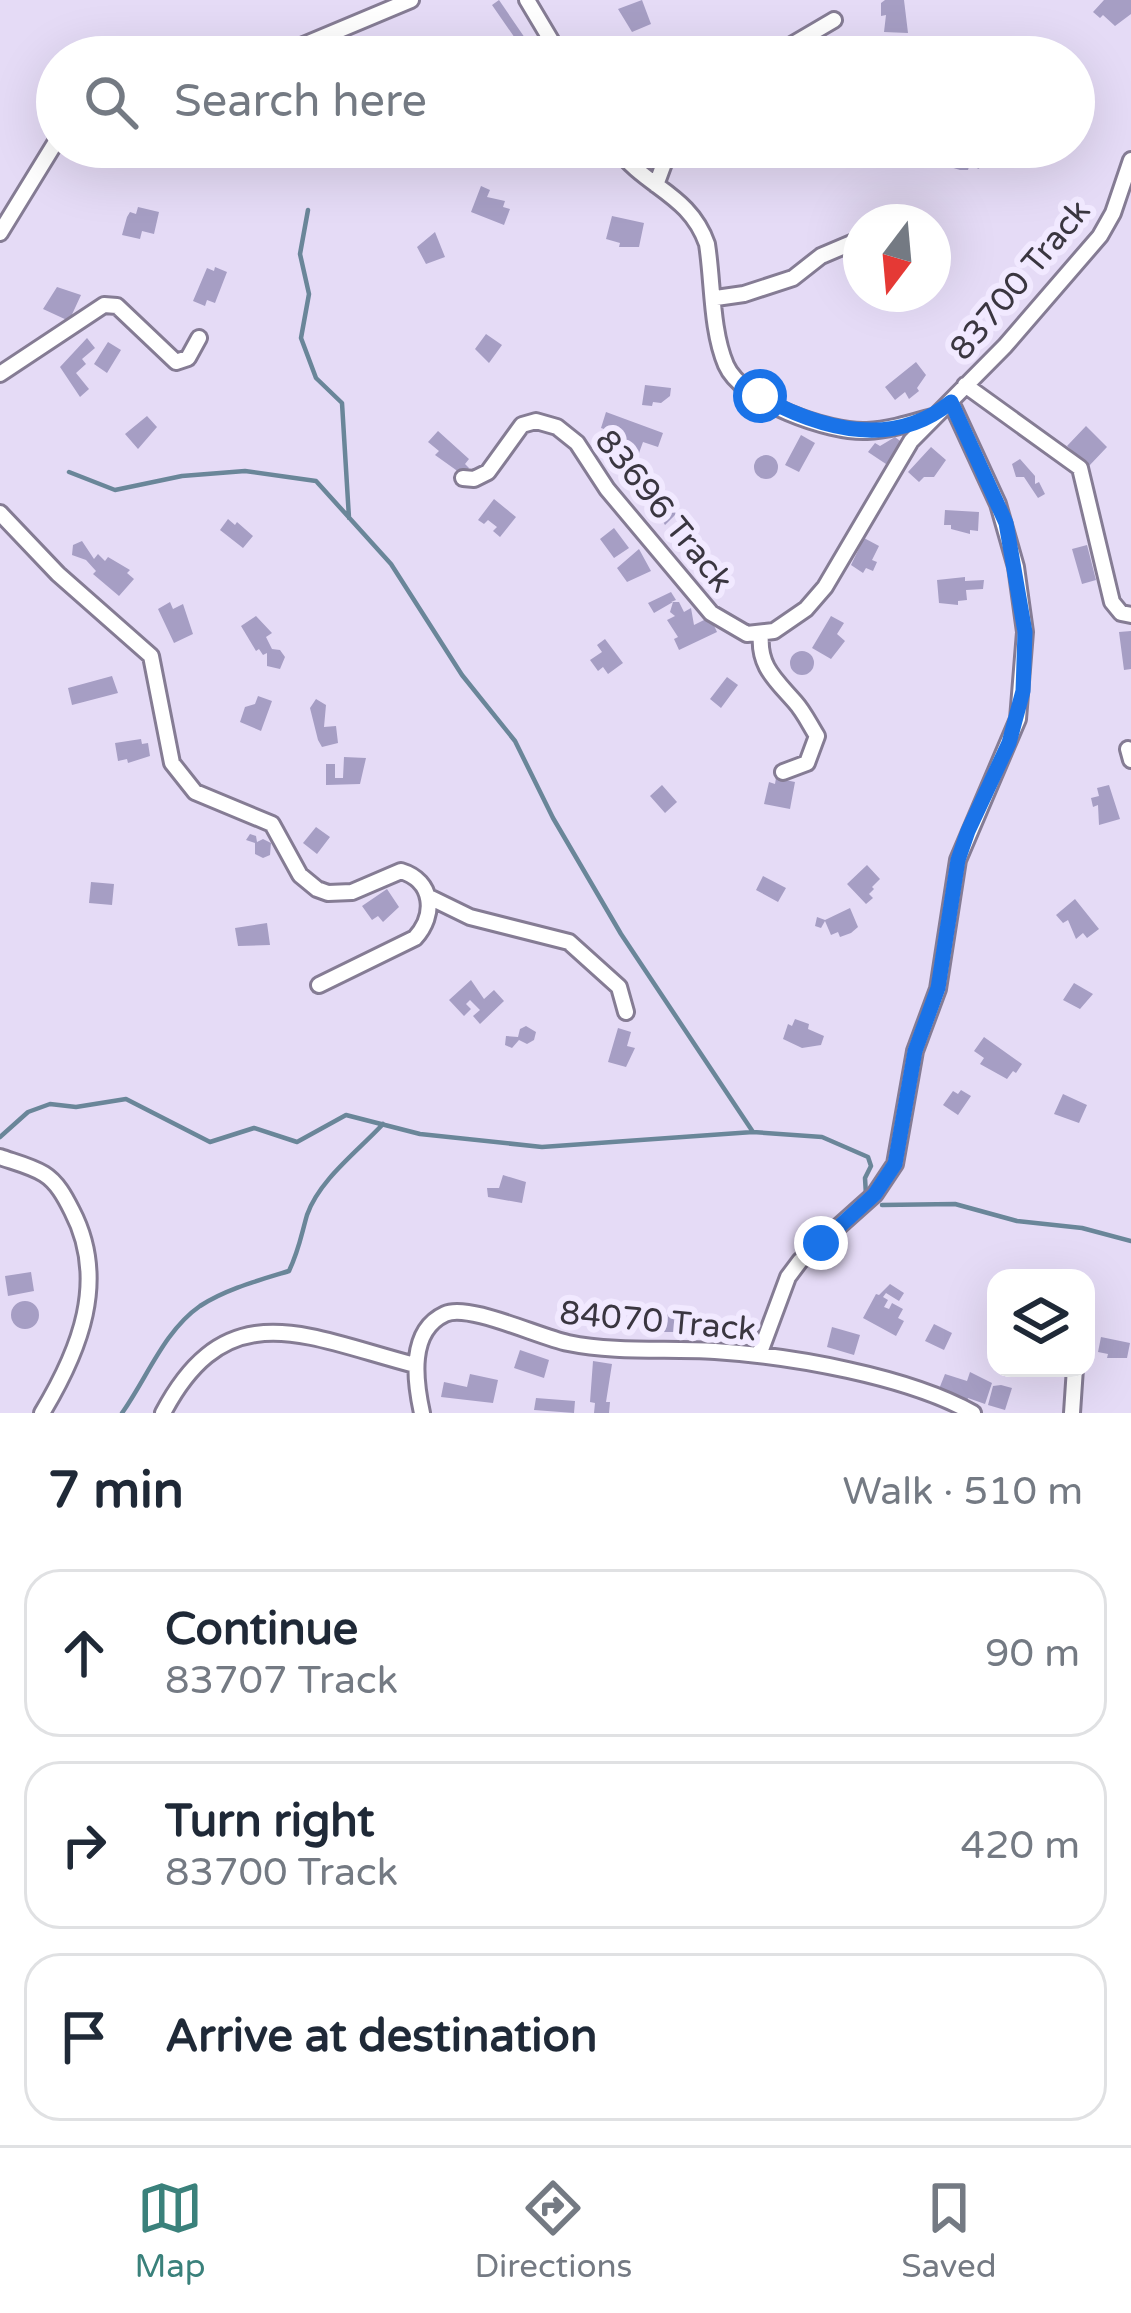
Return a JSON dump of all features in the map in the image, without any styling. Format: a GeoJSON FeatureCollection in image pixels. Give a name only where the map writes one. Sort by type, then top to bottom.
{"type":"FeatureCollection","features":[{"type":"Feature","properties":{"kind":"street"},"geometry":{"type":"LineString","coordinates":[[325,36],[411,0]]}},
{"type":"Feature","properties":{"kind":"street"},"geometry":{"type":"LineString","coordinates":[[526,0],[548,36]]}},
{"type":"Feature","properties":{"kind":"street"},"geometry":{"type":"LineString","coordinates":[[807,36],[834,20]]}},
{"type":"Feature","properties":{"kind":"street","name":"83700 Track"},"geometry":{"type":"LineString","coordinates":[[759,1355],[767,1323],[788,1277],[875,1194],[895,1164],[915,1051],[938,988],[958,860],[1018,718],[1025,632],[1016,567],[998,505],[951,402],[1100,236],[1131,160]]}},
{"type":"Feature","properties":{"kind":"street"},"geometry":{"type":"LineString","coordinates":[[0,233],[40,168]]}},
{"type":"Feature","properties":{"kind":"street"},"geometry":{"type":"LineString","coordinates":[[634,168],[676,197],[701,227],[730,374],[794,415],[844,430],[884,429],[932,417]]}},
{"type":"Feature","properties":{"kind":"street"},"geometry":{"type":"LineString","coordinates":[[656,185],[662,168]]}},
{"type":"Feature","properties":{"kind":"street"},"geometry":{"type":"LineString","coordinates":[[716,298],[793,278],[821,256],[843,247]]}},
{"type":"Feature","properties":{"kind":"street"},"geometry":{"type":"LineString","coordinates":[[0,374],[104,304],[117,307],[176,362],[188,358],[199,338]]}},
{"type":"Feature","properties":{"kind":"street"},"geometry":{"type":"LineString","coordinates":[[965,385],[1079,468],[1112,602],[1121,613],[1131,615]]}},
{"type":"Feature","properties":{"kind":"street"},"geometry":{"type":"LineString","coordinates":[[783,772],[807,763],[817,736],[798,705],[772,679],[760,652],[761,634],[788,622],[825,587],[911,441],[951,402]]}},
{"type":"Feature","properties":{"kind":"street","name":"83696 Track"},"geometry":{"type":"LineString","coordinates":[[464,478],[488,472],[522,425],[536,421],[557,427],[577,443],[607,489],[690,593],[735,630],[761,634]]}},
{"type":"Feature","properties":{"kind":"street"},"geometry":{"type":"LineString","coordinates":[[0,513],[83,597],[143,646],[155,669],[172,763],[195,792],[272,824],[300,875],[317,890],[352,892],[401,871],[416,877],[429,897],[470,917],[569,942],[619,987],[626,1012]]}},
{"type":"Feature","properties":{"kind":"street"},"geometry":{"type":"LineString","coordinates":[[319,985],[415,938],[426,927],[429,897]]}},
{"type":"Feature","properties":{"kind":"street"},"geometry":{"type":"LineString","coordinates":[[0,1157],[53,1181],[88,1246],[92,1283],[86,1316],[42,1413]]}},
{"type":"Feature","properties":{"kind":"street","name":"84070 Track"},"geometry":{"type":"LineString","coordinates":[[416,1365],[424,1336],[435,1321],[456,1311],[470,1311],[574,1345],[759,1355],[933,1394],[973,1413]]}},
{"type":"Feature","properties":{"kind":"street"},"geometry":{"type":"LineString","coordinates":[[163,1413],[197,1362],[218,1344],[237,1335],[264,1332],[416,1365],[422,1413]]}},
{"type":"Feature","properties":{"kind":"street"},"geometry":{"type":"LineString","coordinates":[[1072,1413],[1074,1377]]}},
{"type":"Feature","properties":{"kind":"street"},"geometry":{"type":"LineString","coordinates":[[922,1413],[933,1394]]}},
{"type":"Feature","properties":{"kind":"building"},"geometry":{"type":"Polygon","coordinates":[[[499,0],[524,36],[513,36],[492,5],[499,0]]]}},
{"type":"Feature","properties":{"kind":"building"},"geometry":{"type":"Polygon","coordinates":[[[642,0],[651,24],[632,32],[618,9],[642,0]]]}},
{"type":"Feature","properties":{"kind":"building"},"geometry":{"type":"Polygon","coordinates":[[[904,0],[908,33],[884,32],[886,15],[881,16],[881,3],[904,0]]]}},
{"type":"Feature","properties":{"kind":"building"},"geometry":{"type":"Polygon","coordinates":[[[1104,0],[1131,0],[1131,14],[1115,26],[1093,12],[1104,0]]]}},
{"type":"Feature","properties":{"kind":"building"},"geometry":{"type":"Polygon","coordinates":[[[481,186],[490,190],[487,197],[505,201],[503,207],[510,209],[504,225],[471,212],[481,186]]]}},
{"type":"Feature","properties":{"kind":"building"},"geometry":{"type":"Polygon","coordinates":[[[138,207],[159,212],[154,234],[142,231],[140,239],[122,235],[127,217],[130,212],[136,214],[138,207]]]}},
{"type":"Feature","properties":{"kind":"building"},"geometry":{"type":"Polygon","coordinates":[[[612,216],[644,223],[639,247],[619,247],[620,243],[606,239],[612,216]]]}},
{"type":"Feature","properties":{"kind":"building"},"geometry":{"type":"Polygon","coordinates":[[[435,232],[445,257],[426,264],[417,247],[435,232]]]}},
{"type":"Feature","properties":{"kind":"building"},"geometry":{"type":"Polygon","coordinates":[[[215,267],[227,272],[215,303],[207,300],[205,306],[193,301],[207,268],[214,271],[215,267]]]}},
{"type":"Feature","properties":{"kind":"building"},"geometry":{"type":"Polygon","coordinates":[[[57,287],[81,295],[69,321],[43,309],[57,287]]]}},
{"type":"Feature","properties":{"kind":"building"},"geometry":{"type":"Polygon","coordinates":[[[486,334],[502,345],[489,363],[475,349],[486,334]]]}},
{"type":"Feature","properties":{"kind":"building"},"geometry":{"type":"Polygon","coordinates":[[[87,338],[95,348],[82,359],[86,364],[76,373],[89,389],[80,397],[60,367],[87,338]]]}},
{"type":"Feature","properties":{"kind":"building"},"geometry":{"type":"Polygon","coordinates":[[[108,342],[121,350],[107,373],[94,364],[108,342]]]}},
{"type":"Feature","properties":{"kind":"building"},"geometry":{"type":"Polygon","coordinates":[[[916,362],[926,375],[919,391],[909,399],[905,392],[895,400],[885,387],[916,362]]]}},
{"type":"Feature","properties":{"kind":"building"},"geometry":{"type":"Polygon","coordinates":[[[645,385],[671,388],[670,396],[652,406],[642,405],[645,385]]]}},
{"type":"Feature","properties":{"kind":"building"},"geometry":{"type":"Polygon","coordinates":[[[606,412],[663,433],[658,447],[643,442],[639,453],[605,444],[601,428],[606,412]]]}},
{"type":"Feature","properties":{"kind":"building"},"geometry":{"type":"Polygon","coordinates":[[[147,416],[157,427],[138,449],[125,434],[147,416]]]}},
{"type":"Feature","properties":{"kind":"building"},"geometry":{"type":"Polygon","coordinates":[[[1086,426],[1107,447],[1089,466],[1067,446],[1086,426]]]}},
{"type":"Feature","properties":{"kind":"building"},"geometry":{"type":"Polygon","coordinates":[[[438,431],[469,459],[463,475],[435,455],[439,451],[428,442],[438,431]]]}},
{"type":"Feature","properties":{"kind":"building"},"geometry":{"type":"Polygon","coordinates":[[[801,435],[815,443],[799,472],[785,465],[801,435]]]}},
{"type":"Feature","properties":{"kind":"building"},"geometry":{"type":"Polygon","coordinates":[[[895,437],[904,444],[886,464],[868,452],[875,443],[880,446],[895,437]]]}},
{"type":"Feature","properties":{"kind":"building"},"geometry":{"type":"Polygon","coordinates":[[[931,447],[946,460],[934,477],[919,482],[908,472],[931,447]]]}},
{"type":"Feature","properties":{"kind":"building"},"geometry":{"type":"Polygon","coordinates":[[[766,455],[778,467],[766,479],[754,467],[766,455]]]}},
{"type":"Feature","properties":{"kind":"building"},"geometry":{"type":"Polygon","coordinates":[[[1020,459],[1045,494],[1038,498],[1024,477],[1016,477],[1012,464],[1020,459]]]}},
{"type":"Feature","properties":{"kind":"building"},"geometry":{"type":"Polygon","coordinates":[[[662,489],[676,514],[665,525],[649,497],[662,489]]]}},
{"type":"Feature","properties":{"kind":"building"},"geometry":{"type":"Polygon","coordinates":[[[494,499],[516,517],[500,537],[488,520],[484,524],[478,520],[494,499]]]}},
{"type":"Feature","properties":{"kind":"building"},"geometry":{"type":"Polygon","coordinates":[[[945,510],[979,512],[978,531],[970,530],[970,534],[944,525],[945,510]]]}},
{"type":"Feature","properties":{"kind":"building"},"geometry":{"type":"Polygon","coordinates":[[[228,519],[253,536],[243,548],[220,530],[228,519]]]}},
{"type":"Feature","properties":{"kind":"building"},"geometry":{"type":"Polygon","coordinates":[[[614,528],[629,548],[614,558],[600,539],[614,528]]]}},
{"type":"Feature","properties":{"kind":"building"},"geometry":{"type":"Polygon","coordinates":[[[864,538],[879,546],[873,571],[866,568],[863,573],[851,565],[864,538]]]}},
{"type":"Feature","properties":{"kind":"building"},"geometry":{"type":"Polygon","coordinates":[[[82,541],[94,559],[98,554],[105,561],[108,557],[130,570],[127,573],[134,579],[119,596],[93,574],[96,571],[86,560],[72,555],[73,545],[82,541]]]}},
{"type":"Feature","properties":{"kind":"building"},"geometry":{"type":"Polygon","coordinates":[[[1087,545],[1096,580],[1082,584],[1072,549],[1087,545]]]}},
{"type":"Feature","properties":{"kind":"building"},"geometry":{"type":"Polygon","coordinates":[[[639,549],[651,571],[627,582],[617,568],[639,549]]]}},
{"type":"Feature","properties":{"kind":"building"},"geometry":{"type":"Polygon","coordinates":[[[965,577],[965,581],[984,580],[983,589],[966,590],[967,600],[958,605],[939,603],[937,580],[965,577]]]}},
{"type":"Feature","properties":{"kind":"building"},"geometry":{"type":"Polygon","coordinates":[[[671,592],[676,600],[654,613],[648,603],[671,592]]]}},
{"type":"Feature","properties":{"kind":"building"},"geometry":{"type":"Polygon","coordinates":[[[170,602],[173,609],[183,604],[193,634],[174,643],[158,609],[170,602]]]}},
{"type":"Feature","properties":{"kind":"building"},"geometry":{"type":"Polygon","coordinates":[[[673,602],[679,602],[684,612],[691,608],[694,625],[710,617],[717,632],[679,650],[674,639],[678,637],[667,620],[675,616],[670,612],[673,602]]]}},
{"type":"Feature","properties":{"kind":"building"},"geometry":{"type":"Polygon","coordinates":[[[256,616],[272,633],[266,637],[272,649],[285,657],[280,669],[267,666],[267,653],[256,651],[241,626],[256,616]]]}},
{"type":"Feature","properties":{"kind":"building"},"geometry":{"type":"Polygon","coordinates":[[[831,616],[844,623],[837,634],[845,641],[831,659],[812,648],[831,616]]]}},
{"type":"Feature","properties":{"kind":"building"},"geometry":{"type":"Polygon","coordinates":[[[1131,631],[1131,669],[1124,670],[1119,632],[1131,631]]]}},
{"type":"Feature","properties":{"kind":"building"},"geometry":{"type":"Polygon","coordinates":[[[605,639],[623,663],[608,674],[603,667],[598,671],[590,660],[602,652],[597,645],[605,639]]]}},
{"type":"Feature","properties":{"kind":"building"},"geometry":{"type":"Polygon","coordinates":[[[802,651],[814,663],[802,675],[790,663],[802,651]]]}},
{"type":"Feature","properties":{"kind":"building"},"geometry":{"type":"Polygon","coordinates":[[[112,676],[118,693],[72,705],[68,688],[112,676]]]}},
{"type":"Feature","properties":{"kind":"building"},"geometry":{"type":"Polygon","coordinates":[[[727,677],[738,685],[721,708],[710,699],[727,677]]]}},
{"type":"Feature","properties":{"kind":"building"},"geometry":{"type":"Polygon","coordinates":[[[258,696],[272,701],[261,731],[240,722],[245,707],[255,704],[258,696]]]}},
{"type":"Feature","properties":{"kind":"building"},"geometry":{"type":"Polygon","coordinates":[[[316,699],[326,705],[324,727],[336,726],[338,743],[322,747],[318,740],[310,708],[316,699]]]}},
{"type":"Feature","properties":{"kind":"building"},"geometry":{"type":"Polygon","coordinates":[[[141,739],[142,744],[148,743],[150,756],[118,761],[115,743],[141,739]]]}},
{"type":"Feature","properties":{"kind":"building"},"geometry":{"type":"Polygon","coordinates":[[[344,757],[366,758],[360,784],[326,785],[326,764],[335,764],[335,778],[343,778],[344,757]]]}},
{"type":"Feature","properties":{"kind":"building"},"geometry":{"type":"Polygon","coordinates":[[[776,778],[795,782],[790,809],[764,804],[769,782],[775,784],[776,778]]]}},
{"type":"Feature","properties":{"kind":"building"},"geometry":{"type":"Polygon","coordinates":[[[662,785],[677,802],[665,813],[650,796],[662,785]]]}},
{"type":"Feature","properties":{"kind":"building"},"geometry":{"type":"Polygon","coordinates":[[[1109,785],[1120,819],[1099,825],[1098,805],[1093,807],[1091,798],[1099,796],[1097,788],[1109,785]]]}},
{"type":"Feature","properties":{"kind":"building"},"geometry":{"type":"Polygon","coordinates":[[[316,827],[330,837],[317,854],[303,843],[316,827]]]}},
{"type":"Feature","properties":{"kind":"building"},"geometry":{"type":"Polygon","coordinates":[[[250,834],[257,842],[271,843],[270,855],[255,854],[255,843],[246,840],[250,834]]]}},
{"type":"Feature","properties":{"kind":"building"},"geometry":{"type":"Polygon","coordinates":[[[867,865],[880,879],[866,904],[847,884],[867,865]]]}},
{"type":"Feature","properties":{"kind":"building"},"geometry":{"type":"Polygon","coordinates":[[[763,876],[786,888],[778,902],[756,890],[763,876]]]}},
{"type":"Feature","properties":{"kind":"building"},"geometry":{"type":"Polygon","coordinates":[[[91,882],[114,884],[112,905],[89,903],[91,882]]]}},
{"type":"Feature","properties":{"kind":"building"},"geometry":{"type":"Polygon","coordinates":[[[387,889],[399,907],[383,922],[378,916],[372,920],[362,906],[387,889]]]}},
{"type":"Feature","properties":{"kind":"building"},"geometry":{"type":"Polygon","coordinates":[[[1075,899],[1099,929],[1087,938],[1083,933],[1076,939],[1068,920],[1063,923],[1056,915],[1075,899]]]}},
{"type":"Feature","properties":{"kind":"building"},"geometry":{"type":"Polygon","coordinates":[[[850,908],[858,927],[851,933],[831,935],[825,921],[821,928],[815,926],[817,917],[825,920],[850,908]]]}},
{"type":"Feature","properties":{"kind":"building"},"geometry":{"type":"Polygon","coordinates":[[[267,923],[270,945],[238,946],[235,928],[267,923]]]}},
{"type":"Feature","properties":{"kind":"building"},"geometry":{"type":"Polygon","coordinates":[[[471,980],[484,999],[494,990],[504,1001],[480,1024],[473,1016],[480,1010],[470,1000],[466,1004],[471,1009],[464,1016],[449,1000],[471,980]]]}},
{"type":"Feature","properties":{"kind":"building"},"geometry":{"type":"Polygon","coordinates":[[[1074,983],[1093,994],[1080,1009],[1063,1000],[1074,983]]]}},
{"type":"Feature","properties":{"kind":"building"},"geometry":{"type":"Polygon","coordinates":[[[795,1019],[824,1036],[821,1045],[802,1048],[783,1039],[795,1019]]]}},
{"type":"Feature","properties":{"kind":"building"},"geometry":{"type":"Polygon","coordinates":[[[526,1026],[536,1032],[534,1040],[527,1044],[519,1040],[512,1048],[505,1045],[506,1036],[518,1037],[526,1026]]]}},
{"type":"Feature","properties":{"kind":"building"},"geometry":{"type":"Polygon","coordinates":[[[618,1028],[631,1032],[627,1046],[635,1048],[626,1067],[608,1062],[618,1028]]]}},
{"type":"Feature","properties":{"kind":"building"},"geometry":{"type":"Polygon","coordinates":[[[984,1037],[1022,1064],[1016,1073],[1007,1079],[980,1064],[984,1058],[974,1051],[984,1037]]]}},
{"type":"Feature","properties":{"kind":"building"},"geometry":{"type":"Polygon","coordinates":[[[953,1091],[971,1096],[958,1115],[943,1105],[953,1091]]]}},
{"type":"Feature","properties":{"kind":"building"},"geometry":{"type":"Polygon","coordinates":[[[1063,1094],[1087,1105],[1079,1123],[1054,1114],[1063,1094]]]}},
{"type":"Feature","properties":{"kind":"building"},"geometry":{"type":"Polygon","coordinates":[[[503,1175],[526,1182],[522,1203],[488,1197],[487,1188],[499,1188],[503,1175]]]}},
{"type":"Feature","properties":{"kind":"building"},"geometry":{"type":"Polygon","coordinates":[[[31,1272],[34,1291],[8,1296],[5,1276],[31,1272]]]}},
{"type":"Feature","properties":{"kind":"building"},"geometry":{"type":"Polygon","coordinates":[[[890,1284],[904,1293],[899,1301],[886,1293],[883,1297],[888,1300],[884,1307],[889,1309],[892,1303],[903,1309],[898,1318],[904,1321],[896,1336],[863,1318],[876,1294],[890,1284]]]}},
{"type":"Feature","properties":{"kind":"building"},"geometry":{"type":"Polygon","coordinates":[[[25,1301],[35,1305],[39,1315],[35,1325],[25,1329],[15,1325],[11,1315],[15,1305],[25,1301]]]}},
{"type":"Feature","properties":{"kind":"building"},"geometry":{"type":"Polygon","coordinates":[[[681,1309],[681,1332],[661,1332],[660,1313],[681,1309]]]}},
{"type":"Feature","properties":{"kind":"building"},"geometry":{"type":"Polygon","coordinates":[[[934,1324],[952,1333],[944,1350],[925,1341],[934,1324]]]}},
{"type":"Feature","properties":{"kind":"building"},"geometry":{"type":"Polygon","coordinates":[[[832,1327],[860,1335],[854,1355],[827,1347],[832,1327]]]}},
{"type":"Feature","properties":{"kind":"building"},"geometry":{"type":"Polygon","coordinates":[[[1101,1337],[1130,1343],[1127,1358],[1107,1358],[1108,1354],[1098,1352],[1101,1337]]]}},
{"type":"Feature","properties":{"kind":"building"},"geometry":{"type":"Polygon","coordinates":[[[520,1350],[549,1360],[544,1378],[514,1368],[520,1350]]]}},
{"type":"Feature","properties":{"kind":"building"},"geometry":{"type":"Polygon","coordinates":[[[593,1361],[612,1364],[606,1402],[610,1402],[609,1413],[594,1413],[595,1403],[590,1402],[593,1361]]]}},
{"type":"Feature","properties":{"kind":"building"},"geometry":{"type":"Polygon","coordinates":[[[970,1372],[992,1383],[985,1404],[968,1398],[967,1402],[939,1389],[945,1374],[967,1381],[970,1372]]]}},
{"type":"Feature","properties":{"kind":"building"},"geometry":{"type":"Polygon","coordinates":[[[470,1374],[498,1380],[493,1403],[441,1397],[444,1382],[467,1387],[470,1374]]]}},
{"type":"Feature","properties":{"kind":"building"},"geometry":{"type":"Polygon","coordinates":[[[993,1386],[1012,1388],[1005,1410],[988,1405],[993,1386]]]}},
{"type":"Feature","properties":{"kind":"building"},"geometry":{"type":"Polygon","coordinates":[[[536,1398],[575,1401],[574,1413],[534,1410],[536,1398]]]}},
{"type":"Feature","properties":{"kind":"waterway"},"geometry":{"type":"LineString","coordinates":[[308,210],[300,254],[309,294],[301,338],[316,378],[342,403],[349,518]]}},
{"type":"Feature","properties":{"kind":"waterway"},"geometry":{"type":"LineString","coordinates":[[69,472],[115,490],[182,476],[245,471],[316,481],[391,564],[462,675],[515,741],[553,818],[621,934],[753,1132]]}},
{"type":"Feature","properties":{"kind":"waterway"},"geometry":{"type":"LineString","coordinates":[[0,1137],[28,1112],[50,1104],[76,1107],[126,1099],[210,1142],[254,1128],[297,1142],[346,1115],[420,1134],[542,1147],[753,1132],[822,1137],[868,1157],[866,1195]]}},
{"type":"Feature","properties":{"kind":"waterway"},"geometry":{"type":"LineString","coordinates":[[122,1413],[187,1316],[243,1285],[289,1271],[320,1190],[383,1124]]}},
{"type":"Feature","properties":{"kind":"waterway"},"geometry":{"type":"LineString","coordinates":[[882,1205],[955,1204],[1017,1221],[1082,1228],[1131,1241]]}},
{"type":"Feature","properties":{"kind":"route"},"geometry":{"type":"LineString","coordinates":[[760,396],[825,426],[863,431],[932,417],[951,402],[1006,523],[1025,632],[1018,718],[958,860],[943,966],[915,1051],[898,1153],[887,1180],[821,1243]]}}]}
